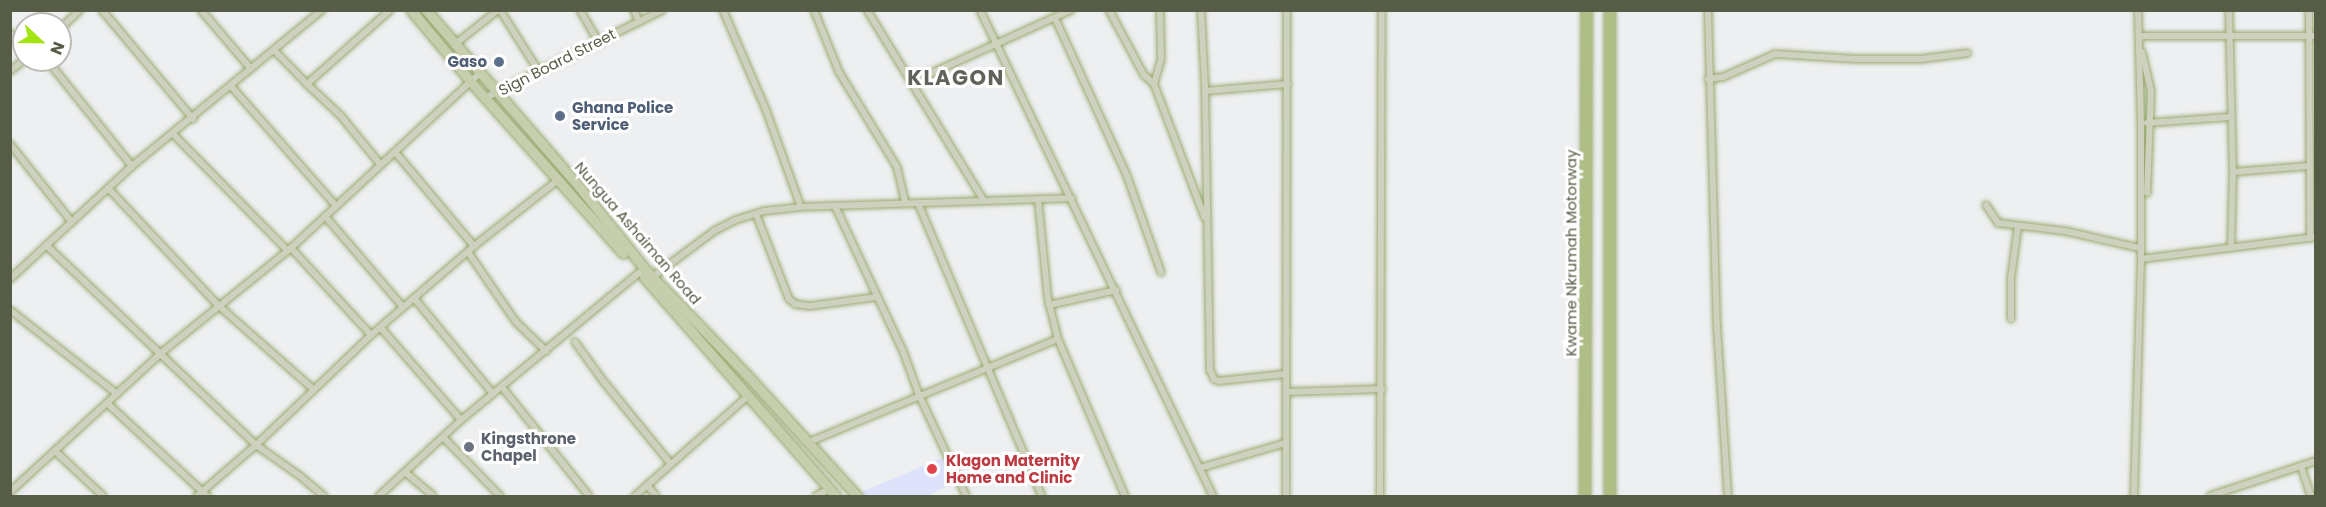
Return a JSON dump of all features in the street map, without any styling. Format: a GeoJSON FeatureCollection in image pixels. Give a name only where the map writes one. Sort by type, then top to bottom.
{"type":"FeatureCollection","features":[{"type":"Feature","properties":{"kind":"highway","name":"Kwame Nkrumah Motorway"},"geometry":{"type":"LineString","coordinates":[[1585,496],[1587,10]]}},
{"type":"Feature","properties":{"kind":"highway"},"geometry":{"type":"LineString","coordinates":[[1610,10],[1610,496]]}},
{"type":"Feature","properties":{"kind":"main road","name":"Nungua Ashaiman Road"},"geometry":{"type":"LineString","coordinates":[[411,10],[485,98],[559,178],[640,272],[650,279],[809,442],[857,496]]}},
{"type":"Feature","properties":{"kind":"main road","name":"Nungua Ashaiman Road"},"geometry":{"type":"LineString","coordinates":[[426,10],[580,188],[650,279],[747,397],[836,496]]}},
{"type":"Feature","properties":{"kind":"street"},"geometry":{"type":"LineString","coordinates":[[102,10],[193,118]]}},
{"type":"Feature","properties":{"kind":"street"},"geometry":{"type":"LineString","coordinates":[[201,10],[251,69]]}},
{"type":"Feature","properties":{"kind":"street"},"geometry":{"type":"LineString","coordinates":[[12,274],[132,166],[174,134],[322,10]]}},
{"type":"Feature","properties":{"kind":"street"},"geometry":{"type":"LineString","coordinates":[[307,84],[390,10]]}},
{"type":"Feature","properties":{"kind":"street"},"geometry":{"type":"LineString","coordinates":[[454,45],[499,10],[538,70]]}},
{"type":"Feature","properties":{"kind":"street"},"geometry":{"type":"LineString","coordinates":[[580,10],[598,41]]}},
{"type":"Feature","properties":{"kind":"street"},"geometry":{"type":"LineString","coordinates":[[634,10],[639,22]]}},
{"type":"Feature","properties":{"kind":"street","name":"Sign Board Street"},"geometry":{"type":"LineString","coordinates":[[485,98],[662,10]]}},
{"type":"Feature","properties":{"kind":"street"},"geometry":{"type":"LineString","coordinates":[[723,10],[766,110],[801,207]]}},
{"type":"Feature","properties":{"kind":"street"},"geometry":{"type":"LineString","coordinates":[[814,10],[839,72],[897,167],[905,203]]}},
{"type":"Feature","properties":{"kind":"street"},"geometry":{"type":"LineString","coordinates":[[867,10],[984,201]]}},
{"type":"Feature","properties":{"kind":"street"},"geometry":{"type":"LineString","coordinates":[[980,10],[1213,496]]}},
{"type":"Feature","properties":{"kind":"street"},"geometry":{"type":"LineString","coordinates":[[912,82],[1071,10]]}},
{"type":"Feature","properties":{"kind":"street"},"geometry":{"type":"LineString","coordinates":[[1109,10],[1144,75],[1154,84],[1207,222]]}},
{"type":"Feature","properties":{"kind":"street"},"geometry":{"type":"LineString","coordinates":[[1154,84],[1161,59],[1160,10]]}},
{"type":"Feature","properties":{"kind":"street"},"geometry":{"type":"LineString","coordinates":[[1201,10],[1212,375],[1219,381],[1286,374]]}},
{"type":"Feature","properties":{"kind":"street"},"geometry":{"type":"LineString","coordinates":[[1286,496],[1287,10]]}},
{"type":"Feature","properties":{"kind":"street"},"geometry":{"type":"LineString","coordinates":[[1380,496],[1382,10]]}},
{"type":"Feature","properties":{"kind":"street"},"geometry":{"type":"LineString","coordinates":[[1708,10],[1708,79],[1717,327],[1728,496]]}},
{"type":"Feature","properties":{"kind":"street"},"geometry":{"type":"LineString","coordinates":[[2138,10],[2147,193]]}},
{"type":"Feature","properties":{"kind":"street"},"geometry":{"type":"LineString","coordinates":[[2229,10],[2233,172],[2231,246]]}},
{"type":"Feature","properties":{"kind":"street"},"geometry":{"type":"LineString","coordinates":[[2141,259],[2231,246],[2313,238],[2309,166],[2313,36],[2309,10]]}},
{"type":"Feature","properties":{"kind":"street"},"geometry":{"type":"LineString","coordinates":[[1055,18],[1127,176],[1161,272]]}},
{"type":"Feature","properties":{"kind":"street"},"geometry":{"type":"LineString","coordinates":[[2139,36],[2313,36]]}},
{"type":"Feature","properties":{"kind":"street"},"geometry":{"type":"LineString","coordinates":[[2134,496],[2145,124],[2151,91],[2139,36]]}},
{"type":"Feature","properties":{"kind":"street"},"geometry":{"type":"LineString","coordinates":[[274,50],[340,115],[380,164]]}},
{"type":"Feature","properties":{"kind":"street"},"geometry":{"type":"LineString","coordinates":[[1708,79],[1723,77],[1775,54],[1866,59],[1921,59],[1968,53]]}},
{"type":"Feature","properties":{"kind":"street"},"geometry":{"type":"LineString","coordinates":[[57,72],[132,166]]}},
{"type":"Feature","properties":{"kind":"street"},"geometry":{"type":"LineString","coordinates":[[10,492],[161,353],[289,249],[479,74]]}},
{"type":"Feature","properties":{"kind":"street"},"geometry":{"type":"LineString","coordinates":[[1205,91],[1288,84]]}},
{"type":"Feature","properties":{"kind":"street"},"geometry":{"type":"LineString","coordinates":[[231,86],[335,205]]}},
{"type":"Feature","properties":{"kind":"street"},"geometry":{"type":"LineString","coordinates":[[2145,124],[2230,117]]}},
{"type":"Feature","properties":{"kind":"street"},"geometry":{"type":"LineString","coordinates":[[174,134],[371,335]]}},
{"type":"Feature","properties":{"kind":"street"},"geometry":{"type":"LineString","coordinates":[[10,144],[71,221]]}},
{"type":"Feature","properties":{"kind":"street"},"geometry":{"type":"LineString","coordinates":[[395,152],[474,246]]}},
{"type":"Feature","properties":{"kind":"street"},"geometry":{"type":"LineString","coordinates":[[2233,172],[2309,166]]}},
{"type":"Feature","properties":{"kind":"street"},"geometry":{"type":"LineString","coordinates":[[107,403],[202,495],[371,335],[474,246],[559,178]]}},
{"type":"Feature","properties":{"kind":"street"},"geometry":{"type":"LineString","coordinates":[[108,188],[219,306],[313,388]]}},
{"type":"Feature","properties":{"kind":"street"},"geometry":{"type":"LineString","coordinates":[[650,279],[714,231],[756,214],[801,207],[1072,198]]}},
{"type":"Feature","properties":{"kind":"street"},"geometry":{"type":"LineString","coordinates":[[1038,199],[1049,305],[1058,339],[1125,496]]}},
{"type":"Feature","properties":{"kind":"street"},"geometry":{"type":"LineString","coordinates":[[918,203],[1042,496]]}},
{"type":"Feature","properties":{"kind":"street"},"geometry":{"type":"LineString","coordinates":[[1986,205],[1998,223],[2065,231],[2140,248]]}},
{"type":"Feature","properties":{"kind":"street"},"geometry":{"type":"LineString","coordinates":[[835,206],[903,351],[919,395],[966,496]]}},
{"type":"Feature","properties":{"kind":"street"},"geometry":{"type":"LineString","coordinates":[[756,214],[789,299],[795,304],[810,306],[876,297]]}},
{"type":"Feature","properties":{"kind":"street"},"geometry":{"type":"LineString","coordinates":[[325,216],[403,308]]}},
{"type":"Feature","properties":{"kind":"street"},"geometry":{"type":"LineString","coordinates":[[2011,319],[2011,278],[2018,226]]}},
{"type":"Feature","properties":{"kind":"street"},"geometry":{"type":"LineString","coordinates":[[46,245],[256,445],[324,496]]}},
{"type":"Feature","properties":{"kind":"street"},"geometry":{"type":"LineString","coordinates":[[468,252],[516,322],[546,351]]}},
{"type":"Feature","properties":{"kind":"street"},"geometry":{"type":"LineString","coordinates":[[379,496],[461,420],[640,272]]}},
{"type":"Feature","properties":{"kind":"street"},"geometry":{"type":"LineString","coordinates":[[1049,305],[1116,290]]}},
{"type":"Feature","properties":{"kind":"street"},"geometry":{"type":"LineString","coordinates":[[414,298],[493,394]]}},
{"type":"Feature","properties":{"kind":"street"},"geometry":{"type":"LineString","coordinates":[[10,310],[117,394]]}},
{"type":"Feature","properties":{"kind":"street"},"geometry":{"type":"LineString","coordinates":[[381,328],[461,420]]}},
{"type":"Feature","properties":{"kind":"street"},"geometry":{"type":"LineString","coordinates":[[809,442],[1058,339]]}},
{"type":"Feature","properties":{"kind":"street"},"geometry":{"type":"LineString","coordinates":[[575,342],[604,382],[670,463]]}},
{"type":"Feature","properties":{"kind":"street"},"geometry":{"type":"LineString","coordinates":[[502,387],[590,496]]}},
{"type":"Feature","properties":{"kind":"street"},"geometry":{"type":"LineString","coordinates":[[1286,392],[1382,389]]}},
{"type":"Feature","properties":{"kind":"street"},"geometry":{"type":"LineString","coordinates":[[635,496],[747,397]]}},
{"type":"Feature","properties":{"kind":"street"},"geometry":{"type":"LineString","coordinates":[[444,438],[500,496]]}},
{"type":"Feature","properties":{"kind":"street"},"geometry":{"type":"LineString","coordinates":[[1200,468],[1285,443]]}},
{"type":"Feature","properties":{"kind":"street"},"geometry":{"type":"LineString","coordinates":[[56,451],[103,496]]}},
{"type":"Feature","properties":{"kind":"street"},"geometry":{"type":"LineString","coordinates":[[2210,496],[2316,461]]}},
{"type":"Feature","properties":{"kind":"street"},"geometry":{"type":"LineString","coordinates":[[2301,466],[2311,496]]}},
{"type":"Feature","properties":{"kind":"street"},"geometry":{"type":"LineString","coordinates":[[406,473],[433,496]]}},
{"type":"Feature","properties":{"kind":"street"},"geometry":{"type":"LineString","coordinates":[[647,484],[657,496]]}},
{"type":"Feature","properties":{"kind":"street"},"geometry":{"type":"LineString","coordinates":[[816,496],[829,489]]}},
{"type":"Feature","properties":{"kind":"shaded area","name":"Klagon Maternity Home and Clinic"},"geometry":{"type":"Polygon","coordinates":[[[944,457],[955,482],[928,496],[862,496],[859,493],[944,457]]]}},
{"type":"Feature","properties":{"kind":"place","name":"Gaso"},"geometry":{"type":"Point","coordinates":[499,62]}},
{"type":"Feature","properties":{"kind":"place","name":"Ghana Police Service"},"geometry":{"type":"Point","coordinates":[560,116]}},
{"type":"Feature","properties":{"kind":"place","name":"Kingsthrone Chapel"},"geometry":{"type":"Point","coordinates":[469,447]}},
{"type":"Feature","properties":{"kind":"place","name":"Klagon Maternity Home and Clinic"},"geometry":{"type":"Point","coordinates":[932,469]}},
{"type":"Feature","properties":{"kind":"district","name":"KLAGON"},"geometry":{"type":"Point","coordinates":[956,78]}}]}
